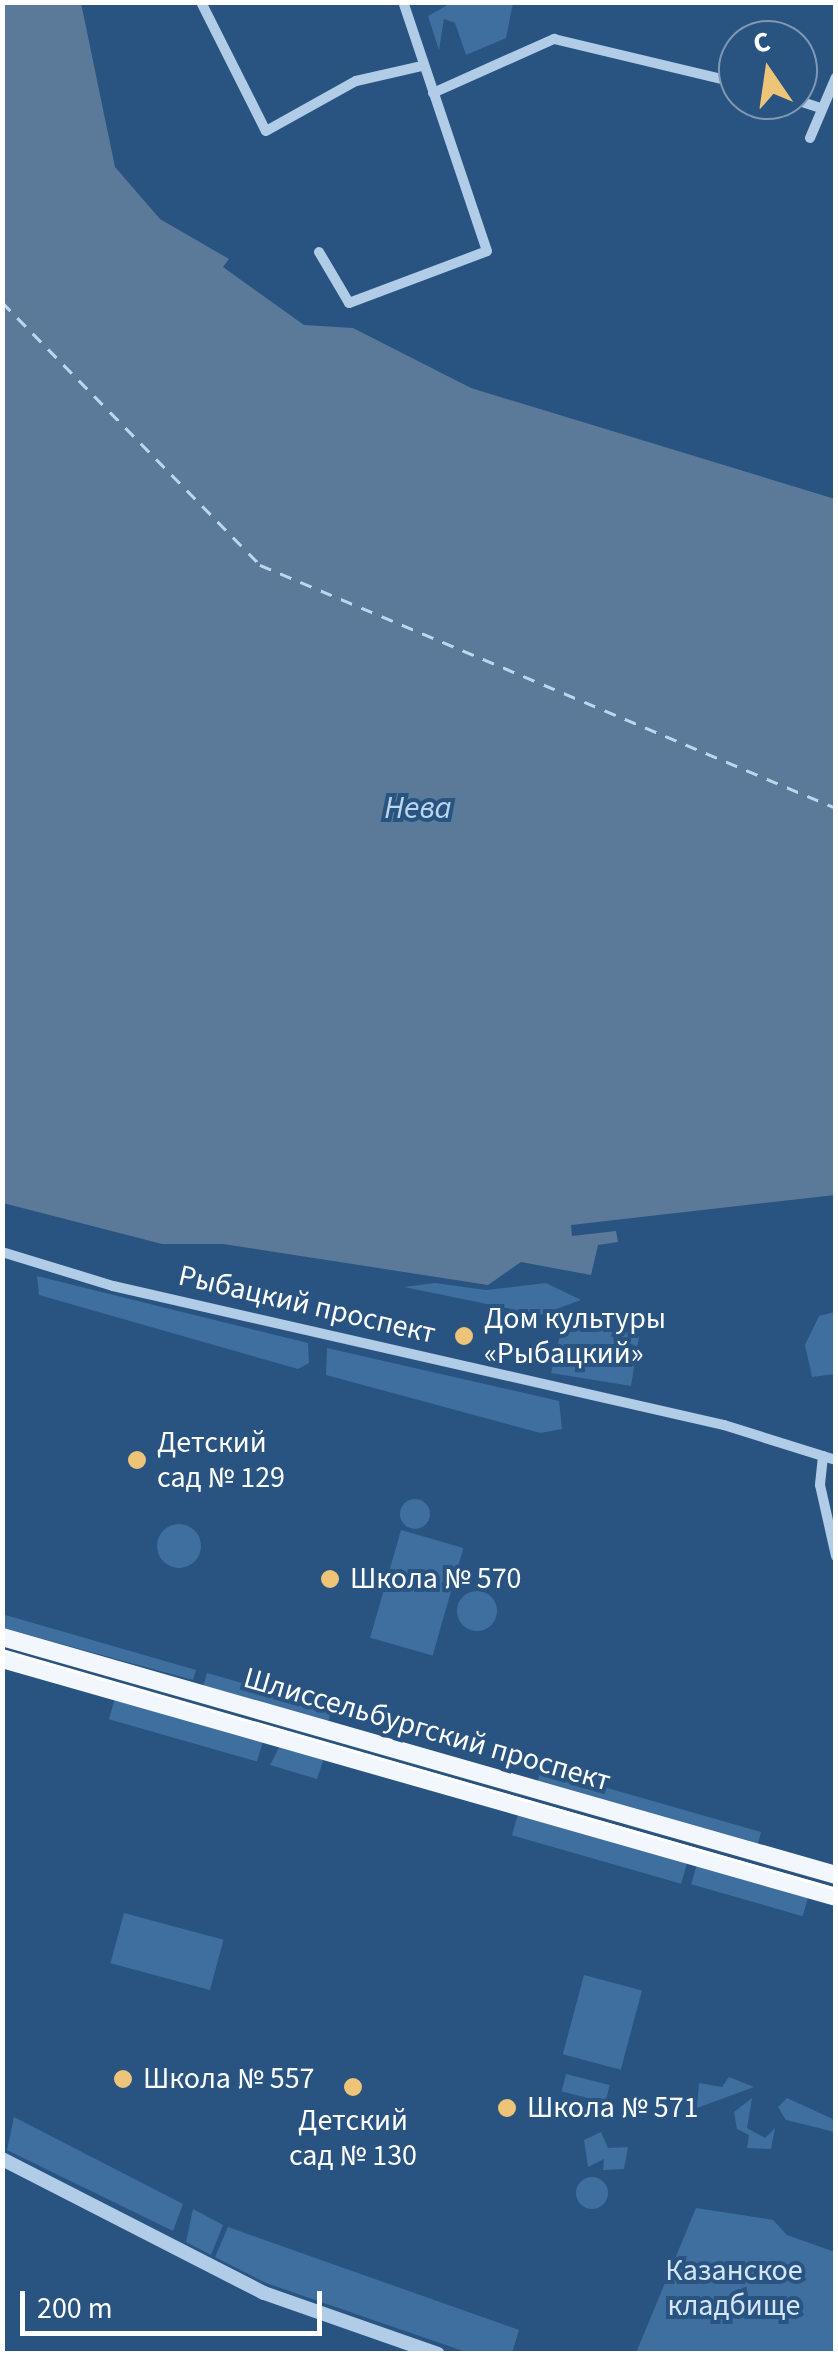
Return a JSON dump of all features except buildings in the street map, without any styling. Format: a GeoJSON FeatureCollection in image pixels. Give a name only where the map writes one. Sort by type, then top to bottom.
{"type":"FeatureCollection","features":[{"type":"Feature","properties":{"kind":"main road","name":"Шлиссельбургский проспект"},"geometry":{"type":"LineString","coordinates":[[2,1637],[836,1875]]}},
{"type":"Feature","properties":{"kind":"main road","name":"Шлиссельбургский проспект"},"geometry":{"type":"LineString","coordinates":[[2,1659],[836,1897]]}},
{"type":"Feature","properties":{"kind":"street"},"geometry":{"type":"LineString","coordinates":[[201,2],[266,131],[356,81],[422,66]]}},
{"type":"Feature","properties":{"kind":"street"},"geometry":{"type":"LineString","coordinates":[[319,252],[349,303],[486,251],[403,2]]}},
{"type":"Feature","properties":{"kind":"street"},"geometry":{"type":"LineString","coordinates":[[433,94],[554,39],[718,78]]}},
{"type":"Feature","properties":{"kind":"street"},"geometry":{"type":"LineString","coordinates":[[810,138],[836,77]]}},
{"type":"Feature","properties":{"kind":"street","name":"Рыбацкий проспект"},"geometry":{"type":"LineString","coordinates":[[2,1252],[829,1458]]}},
{"type":"Feature","properties":{"kind":"street"},"geometry":{"type":"LineString","coordinates":[[829,1458],[820,1485],[836,1556]]}},
{"type":"Feature","properties":{"kind":"street"},"geometry":{"type":"LineString","coordinates":[[2,2159],[264,2292],[438,2354]]}},
{"type":"Feature","properties":{"kind":"green space"},"geometry":{"type":"Polygon","coordinates":[[[451,3],[513,3],[506,38],[466,55],[455,23],[444,19],[439,50],[428,16],[451,3]]]}},
{"type":"Feature","properties":{"kind":"green space"},"geometry":{"type":"Polygon","coordinates":[[[37,1276],[308,1343],[309,1363],[298,1369],[39,1295],[37,1276]]]}},
{"type":"Feature","properties":{"kind":"green space"},"geometry":{"type":"Polygon","coordinates":[[[435,1283],[486,1290],[546,1283],[581,1300],[540,1315],[404,1287],[435,1283]]]}},
{"type":"Feature","properties":{"kind":"green space"},"geometry":{"type":"Polygon","coordinates":[[[835,1312],[835,1374],[812,1377],[805,1345],[819,1316],[835,1312]]]}},
{"type":"Feature","properties":{"kind":"green space"},"geometry":{"type":"Polygon","coordinates":[[[578,1314],[639,1337],[631,1386],[551,1373],[563,1323],[578,1314]]]}},
{"type":"Feature","properties":{"kind":"green space"},"geometry":{"type":"Polygon","coordinates":[[[327,1348],[559,1401],[562,1429],[540,1433],[326,1375],[327,1348]]]}},
{"type":"Feature","properties":{"kind":"green space"},"geometry":{"type":"Polygon","coordinates":[[[415,1499],[426,1503],[430,1514],[426,1525],[415,1529],[404,1525],[400,1514],[404,1503],[415,1499]]]}},
{"type":"Feature","properties":{"kind":"green space"},"geometry":{"type":"Polygon","coordinates":[[[179,1524],[195,1530],[201,1546],[195,1562],[179,1568],[163,1562],[157,1546],[163,1530],[179,1524]]]}},
{"type":"Feature","properties":{"kind":"green space"},"geometry":{"type":"Polygon","coordinates":[[[401,1530],[463,1548],[433,1656],[370,1638],[401,1530]]]}},
{"type":"Feature","properties":{"kind":"green space"},"geometry":{"type":"Polygon","coordinates":[[[477,1591],[491,1597],[497,1611],[491,1625],[477,1631],[463,1625],[457,1611],[463,1597],[477,1591]]]}},
{"type":"Feature","properties":{"kind":"green space"},"geometry":{"type":"Polygon","coordinates":[[[2,1614],[196,1670],[193,1680],[3,1628],[2,1614]]]}},
{"type":"Feature","properties":{"kind":"green space"},"geometry":{"type":"Polygon","coordinates":[[[207,1673],[332,1709],[328,1721],[203,1685],[207,1673]]]}},
{"type":"Feature","properties":{"kind":"green space"},"geometry":{"type":"Polygon","coordinates":[[[115,1698],[263,1740],[257,1762],[109,1719],[115,1698]]]}},
{"type":"Feature","properties":{"kind":"green space"},"geometry":{"type":"Polygon","coordinates":[[[280,1746],[324,1758],[317,1779],[270,1765],[280,1746]]]}},
{"type":"Feature","properties":{"kind":"green space"},"geometry":{"type":"Polygon","coordinates":[[[541,1769],[761,1832],[757,1847],[537,1783],[541,1769]]]}},
{"type":"Feature","properties":{"kind":"green space"},"geometry":{"type":"Polygon","coordinates":[[[518,1814],[687,1863],[681,1884],[512,1835],[518,1814]]]}},
{"type":"Feature","properties":{"kind":"green space"},"geometry":{"type":"Polygon","coordinates":[[[697,1864],[809,1896],[803,1916],[691,1884],[697,1864]]]}},
{"type":"Feature","properties":{"kind":"green space"},"geometry":{"type":"Polygon","coordinates":[[[124,1913],[223,1940],[210,1990],[111,1963],[124,1913]]]}},
{"type":"Feature","properties":{"kind":"green space"},"geometry":{"type":"Polygon","coordinates":[[[584,1975],[642,1991],[621,2070],[563,2054],[584,1975]]]}},
{"type":"Feature","properties":{"kind":"green space"},"geometry":{"type":"Polygon","coordinates":[[[566,2074],[610,2085],[605,2102],[562,2091],[566,2074]]]}},
{"type":"Feature","properties":{"kind":"green space"},"geometry":{"type":"Polygon","coordinates":[[[729,2077],[754,2087],[697,2108],[699,2083],[722,2087],[729,2077]]]}},
{"type":"Feature","properties":{"kind":"green space"},"geometry":{"type":"Polygon","coordinates":[[[752,2098],[747,2128],[765,2138],[775,2128],[771,2149],[747,2148],[749,2135],[737,2129],[734,2112],[752,2098]]]}},
{"type":"Feature","properties":{"kind":"green space"},"geometry":{"type":"Polygon","coordinates":[[[787,2098],[835,2120],[835,2132],[786,2120],[778,2107],[787,2098]]]}},
{"type":"Feature","properties":{"kind":"green space"},"geometry":{"type":"Polygon","coordinates":[[[14,2117],[183,2204],[173,2231],[7,2150],[14,2117]]]}},
{"type":"Feature","properties":{"kind":"green space"},"geometry":{"type":"Polygon","coordinates":[[[601,2132],[608,2148],[628,2147],[624,2169],[603,2170],[604,2159],[588,2167],[584,2140],[601,2132]]]}},
{"type":"Feature","properties":{"kind":"green space"},"geometry":{"type":"Polygon","coordinates":[[[592,2177],[603,2182],[608,2193],[603,2204],[592,2209],[581,2204],[576,2193],[581,2182],[592,2177]]]}},
{"type":"Feature","properties":{"kind":"green space","name":"Казанское кладбище"},"geometry":{"type":"Polygon","coordinates":[[[696,2208],[773,2220],[787,2235],[835,2252],[835,2353],[636,2353],[696,2208]]]}},
{"type":"Feature","properties":{"kind":"green space"},"geometry":{"type":"Polygon","coordinates":[[[193,2209],[223,2225],[211,2255],[186,2242],[193,2209]]]}},
{"type":"Feature","properties":{"kind":"green space"},"geometry":{"type":"Polygon","coordinates":[[[228,2227],[519,2330],[512,2353],[469,2353],[266,2283],[215,2257],[228,2227]]]}},
{"type":"Feature","properties":{"kind":"water","name":"Нева"},"geometry":{"type":"Polygon","coordinates":[[[2,3],[81,3],[115,167],[160,219],[229,259],[223,267],[304,325],[353,328],[471,388],[835,499],[835,1195],[571,1225],[572,1236],[616,1231],[618,1242],[598,1245],[591,1275],[521,1262],[488,1285],[223,1244],[162,1244],[3,1203],[2,3]]]}},
{"type":"Feature","properties":{"kind":"ferry route"},"geometry":{"type":"LineString","coordinates":[[2,302],[260,565],[836,808]]}},
{"type":"Feature","properties":{"kind":"tram line"},"geometry":{"type":"LineString","coordinates":[[2,1650],[836,1889]]}},
{"type":"Feature","properties":{"kind":"place","name":"Дом культуры «Рыбацкий»"},"geometry":{"type":"Point","coordinates":[464,1336]}},
{"type":"Feature","properties":{"kind":"place","name":"Детский сад № 129"},"geometry":{"type":"Point","coordinates":[137,1460]}},
{"type":"Feature","properties":{"kind":"place","name":"Школа № 570"},"geometry":{"type":"Point","coordinates":[330,1579]}},
{"type":"Feature","properties":{"kind":"place","name":"Школа № 557"},"geometry":{"type":"Point","coordinates":[123,2079]}},
{"type":"Feature","properties":{"kind":"place","name":"Детский сад № 130"},"geometry":{"type":"Point","coordinates":[353,2087]}},
{"type":"Feature","properties":{"kind":"place","name":"Школа № 571"},"geometry":{"type":"Point","coordinates":[507,2108]}}]}
